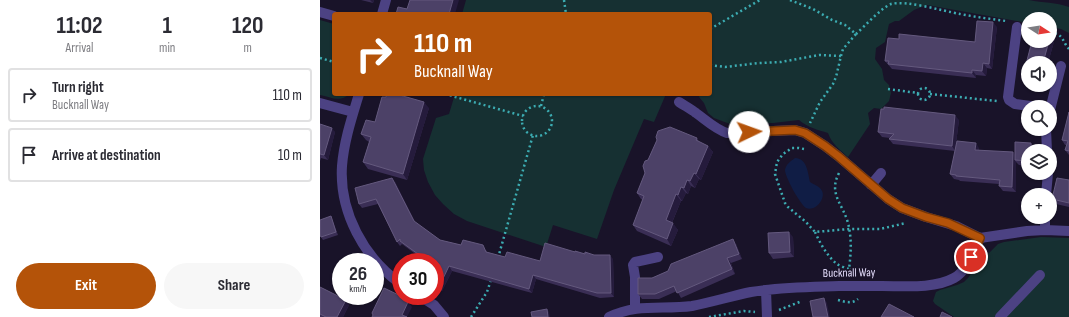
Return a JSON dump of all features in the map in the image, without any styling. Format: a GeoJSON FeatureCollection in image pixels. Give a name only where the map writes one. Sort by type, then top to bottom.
{"type":"FeatureCollection","features":[{"type":"Feature","properties":{"kind":"street"},"geometry":{"type":"LineString","coordinates":[[383,12],[386,0]]}},
{"type":"Feature","properties":{"kind":"street"},"geometry":{"type":"LineString","coordinates":[[320,12],[332,15]]}},
{"type":"Feature","properties":{"kind":"street"},"geometry":{"type":"LineString","coordinates":[[1013,24],[1008,93],[1009,99],[1012,102],[1021,105]]}},
{"type":"Feature","properties":{"kind":"street"},"geometry":{"type":"LineString","coordinates":[[1052,100],[1060,66]]}},
{"type":"Feature","properties":{"kind":"street"},"geometry":{"type":"LineString","coordinates":[[358,96],[345,144],[342,166],[343,188],[349,214],[361,240],[375,260],[392,277]]}},
{"type":"Feature","properties":{"kind":"street"},"geometry":{"type":"LineString","coordinates":[[320,102],[353,112]]}},
{"type":"Feature","properties":{"kind":"street"},"geometry":{"type":"LineString","coordinates":[[680,102],[713,126],[727,133],[795,130],[805,133],[830,149],[894,203],[902,208],[948,223],[980,238],[1027,231],[1069,231]]}},
{"type":"Feature","properties":{"kind":"street"},"geometry":{"type":"LineString","coordinates":[[871,184],[881,173]]}},
{"type":"Feature","properties":{"kind":"street"},"geometry":{"type":"LineString","coordinates":[[1046,224],[1046,230]]}},
{"type":"Feature","properties":{"kind":"street","name":"Bucknall Way"},"geometry":{"type":"LineString","coordinates":[[608,317],[626,310],[691,306],[741,294],[766,290],[809,287],[931,285],[952,279],[959,275],[964,269],[980,238]]}},
{"type":"Feature","properties":{"kind":"street"},"geometry":{"type":"LineString","coordinates":[[635,309],[635,277],[633,265],[636,262],[658,257]]}},
{"type":"Feature","properties":{"kind":"street"},"geometry":{"type":"LineString","coordinates":[[1000,317],[1040,275]]}},
{"type":"Feature","properties":{"kind":"street"},"geometry":{"type":"LineString","coordinates":[[766,290],[767,315]]}},
{"type":"Feature","properties":{"kind":"street"},"geometry":{"type":"LineString","coordinates":[[434,305],[444,317]]}},
{"type":"Feature","properties":{"kind":"path"},"geometry":{"type":"LineString","coordinates":[[564,0],[566,12]]}},
{"type":"Feature","properties":{"kind":"path"},"geometry":{"type":"LineString","coordinates":[[712,28],[760,0]]}},
{"type":"Feature","properties":{"kind":"path"},"geometry":{"type":"LineString","coordinates":[[790,0],[845,25],[856,34]]}},
{"type":"Feature","properties":{"kind":"path"},"geometry":{"type":"LineString","coordinates":[[805,133],[820,102],[833,84],[843,49],[856,34],[886,7],[895,2],[912,3],[1013,24]]}},
{"type":"Feature","properties":{"kind":"path"},"geometry":{"type":"LineString","coordinates":[[1057,34],[1069,49]]}},
{"type":"Feature","properties":{"kind":"path"},"geometry":{"type":"LineString","coordinates":[[712,66],[725,67],[781,62],[819,54],[841,56]]}},
{"type":"Feature","properties":{"kind":"path"},"geometry":{"type":"LineString","coordinates":[[320,58],[332,61]]}},
{"type":"Feature","properties":{"kind":"path"},"geometry":{"type":"LineString","coordinates":[[918,93],[921,88],[924,88],[928,89],[930,94]]}},
{"type":"Feature","properties":{"kind":"path"},"geometry":{"type":"LineString","coordinates":[[888,89],[918,93]]}},
{"type":"Feature","properties":{"kind":"path"},"geometry":{"type":"LineString","coordinates":[[918,93],[922,100],[928,98],[930,94]]}},
{"type":"Feature","properties":{"kind":"path"},"geometry":{"type":"LineString","coordinates":[[930,94],[999,101],[1009,99]]}},
{"type":"Feature","properties":{"kind":"path"},"geometry":{"type":"LineString","coordinates":[[452,96],[523,116]]}},
{"type":"Feature","properties":{"kind":"path"},"geometry":{"type":"LineString","coordinates":[[541,106],[544,96]]}},
{"type":"Feature","properties":{"kind":"path"},"geometry":{"type":"LineString","coordinates":[[532,106],[541,106],[550,112],[552,123],[550,128],[543,134],[538,136],[533,135],[527,132],[522,124],[523,116],[532,106]]}},
{"type":"Feature","properties":{"kind":"path"},"geometry":{"type":"LineString","coordinates":[[496,262],[533,135]]}},
{"type":"Feature","properties":{"kind":"path"},"geometry":{"type":"LineString","coordinates":[[815,140],[808,151],[792,148],[783,154],[777,162],[775,174],[788,207],[806,222],[815,232],[834,260],[841,266],[854,272],[860,278],[863,286],[861,295],[856,301],[845,302],[832,298]]}},
{"type":"Feature","properties":{"kind":"path"},"geometry":{"type":"LineString","coordinates":[[847,164],[838,176],[835,189],[836,198],[846,216],[849,229],[851,246],[848,269]]}},
{"type":"Feature","properties":{"kind":"path"},"geometry":{"type":"LineString","coordinates":[[815,232],[849,229],[880,229],[912,222],[917,214]]}},
{"type":"Feature","properties":{"kind":"path"},"geometry":{"type":"LineString","coordinates":[[471,317],[487,292],[492,277]]}},
{"type":"Feature","properties":{"kind":"path"},"geometry":{"type":"LineString","coordinates":[[708,317],[744,311],[767,315],[805,300]]}},
{"type":"Feature","properties":{"kind":"green space"},"geometry":{"type":"Polygon","coordinates":[[[466,0],[1029,0],[1059,4],[1069,7],[1069,33],[1057,28],[1057,12],[1021,12],[1021,22],[927,5],[914,10],[899,21],[889,24],[885,42],[876,48],[875,59],[882,69],[884,80],[889,85],[891,93],[889,101],[881,109],[874,108],[868,113],[870,124],[848,157],[834,144],[828,133],[809,126],[799,120],[773,123],[730,124],[714,118],[708,113],[704,103],[699,97],[712,96],[712,12],[463,12],[466,0]]]}},
{"type":"Feature","properties":{"kind":"green space"},"geometry":{"type":"Polygon","coordinates":[[[320,20],[332,23],[332,96],[347,96],[335,99],[320,95],[320,20]]]}},
{"type":"Feature","properties":{"kind":"green space"},"geometry":{"type":"Polygon","coordinates":[[[454,96],[665,96],[654,122],[644,119],[614,190],[597,239],[553,225],[546,247],[467,221],[454,214],[435,195],[424,170],[423,159],[436,118],[449,114],[454,96]]]}},
{"type":"Feature","properties":{"kind":"green space"},"geometry":{"type":"Polygon","coordinates":[[[1041,237],[1069,238],[1069,317],[954,317],[933,301],[936,292],[964,282],[981,259],[998,244],[1041,237]]]}},
{"type":"Feature","properties":{"kind":"water"},"geometry":{"type":"Polygon","coordinates":[[[795,158],[802,160],[808,170],[810,182],[822,191],[823,194],[821,201],[813,208],[809,209],[803,206],[787,178],[785,170],[786,166],[795,158]]]}},
{"type":"Feature","properties":{"kind":"building"},"geometry":{"type":"Polygon","coordinates":[[[410,0],[453,0],[450,12],[397,12],[398,7],[407,9],[410,0]]]}},
{"type":"Feature","properties":{"kind":"building"},"geometry":{"type":"Polygon","coordinates":[[[977,21],[993,22],[989,64],[983,63],[982,71],[972,70],[972,73],[888,64],[889,61],[885,61],[888,38],[899,39],[899,34],[975,42],[977,21]]]}},
{"type":"Feature","properties":{"kind":"building"},"geometry":{"type":"Polygon","coordinates":[[[1030,48],[1047,48],[1045,56],[1028,56],[1030,48]]]}},
{"type":"Feature","properties":{"kind":"building"},"geometry":{"type":"Polygon","coordinates":[[[403,96],[424,102],[403,174],[363,162],[371,137],[361,134],[366,120],[375,122],[382,97],[403,96]]]}},
{"type":"Feature","properties":{"kind":"building"},"geometry":{"type":"Polygon","coordinates":[[[884,107],[955,115],[952,146],[889,139],[894,134],[878,132],[881,109],[884,109],[884,107]]]}},
{"type":"Feature","properties":{"kind":"building"},"geometry":{"type":"Polygon","coordinates":[[[1069,112],[1069,151],[1065,150],[1068,141],[1062,140],[1069,112]]]}},
{"type":"Feature","properties":{"kind":"building"},"geometry":{"type":"Polygon","coordinates":[[[320,124],[332,128],[324,155],[320,154],[320,124]]]}},
{"type":"Feature","properties":{"kind":"building"},"geometry":{"type":"Polygon","coordinates":[[[670,127],[697,138],[696,140],[708,146],[696,174],[694,173],[690,181],[687,180],[684,188],[681,187],[678,195],[676,194],[666,220],[673,223],[667,239],[633,225],[644,196],[637,193],[645,173],[643,166],[645,161],[648,160],[657,140],[656,137],[658,131],[670,127]]]}},
{"type":"Feature","properties":{"kind":"building"},"geometry":{"type":"Polygon","coordinates":[[[957,141],[976,143],[975,150],[1013,152],[1012,187],[999,186],[1000,180],[956,176],[950,174],[957,141]]]}},
{"type":"Feature","properties":{"kind":"building"},"geometry":{"type":"Polygon","coordinates":[[[1015,142],[1031,143],[1021,144],[1021,160],[1015,160],[1015,142]]]}},
{"type":"Feature","properties":{"kind":"building"},"geometry":{"type":"Polygon","coordinates":[[[392,178],[414,221],[440,240],[461,245],[463,240],[483,245],[486,252],[505,257],[507,252],[540,261],[545,243],[585,254],[585,252],[594,255],[610,255],[611,293],[597,293],[533,275],[529,289],[449,266],[444,276],[444,253],[417,253],[400,241],[400,239],[397,242],[376,199],[359,204],[355,188],[392,178]]]}},
{"type":"Feature","properties":{"kind":"building"},"geometry":{"type":"Polygon","coordinates":[[[1057,178],[1069,180],[1069,203],[1057,200],[1057,188],[1055,188],[1057,178]]]}},
{"type":"Feature","properties":{"kind":"building"},"geometry":{"type":"Polygon","coordinates":[[[331,216],[336,232],[321,237],[320,220],[331,216]]]}},
{"type":"Feature","properties":{"kind":"building"},"geometry":{"type":"Polygon","coordinates":[[[789,232],[790,252],[769,253],[768,233],[789,232]]]}},
{"type":"Feature","properties":{"kind":"building"},"geometry":{"type":"Polygon","coordinates":[[[733,239],[739,254],[727,258],[732,269],[677,293],[674,286],[655,294],[638,294],[638,278],[652,278],[668,271],[671,264],[733,239]]]}},
{"type":"Feature","properties":{"kind":"building"},"geometry":{"type":"Polygon","coordinates":[[[320,287],[332,293],[332,305],[343,305],[337,317],[326,317],[320,314],[320,287]]]}},
{"type":"Feature","properties":{"kind":"building"},"geometry":{"type":"Polygon","coordinates":[[[384,288],[392,292],[392,305],[407,305],[402,315],[407,317],[372,317],[372,313],[376,305],[384,305],[384,288]]]}},
{"type":"Feature","properties":{"kind":"building"},"geometry":{"type":"Polygon","coordinates":[[[824,298],[828,317],[813,317],[810,301],[824,298]]]}},
{"type":"Feature","properties":{"kind":"building"},"geometry":{"type":"Polygon","coordinates":[[[889,304],[914,317],[881,317],[889,304]]]}},
{"type":"Feature","properties":{"kind":"building"},"geometry":{"type":"Polygon","coordinates":[[[547,309],[548,317],[532,317],[531,312],[547,309]]]}},
{"type":"Feature","properties":{"kind":"building"},"geometry":{"type":"Polygon","coordinates":[[[942,312],[952,317],[940,317],[942,312]]]}},
{"type":"Feature","properties":{"kind":"route"},"geometry":{"type":"LineString","coordinates":[[749,132],[795,130],[805,133],[838,156],[873,187],[902,208],[910,212],[956,226],[980,238],[971,257]]}}]}
